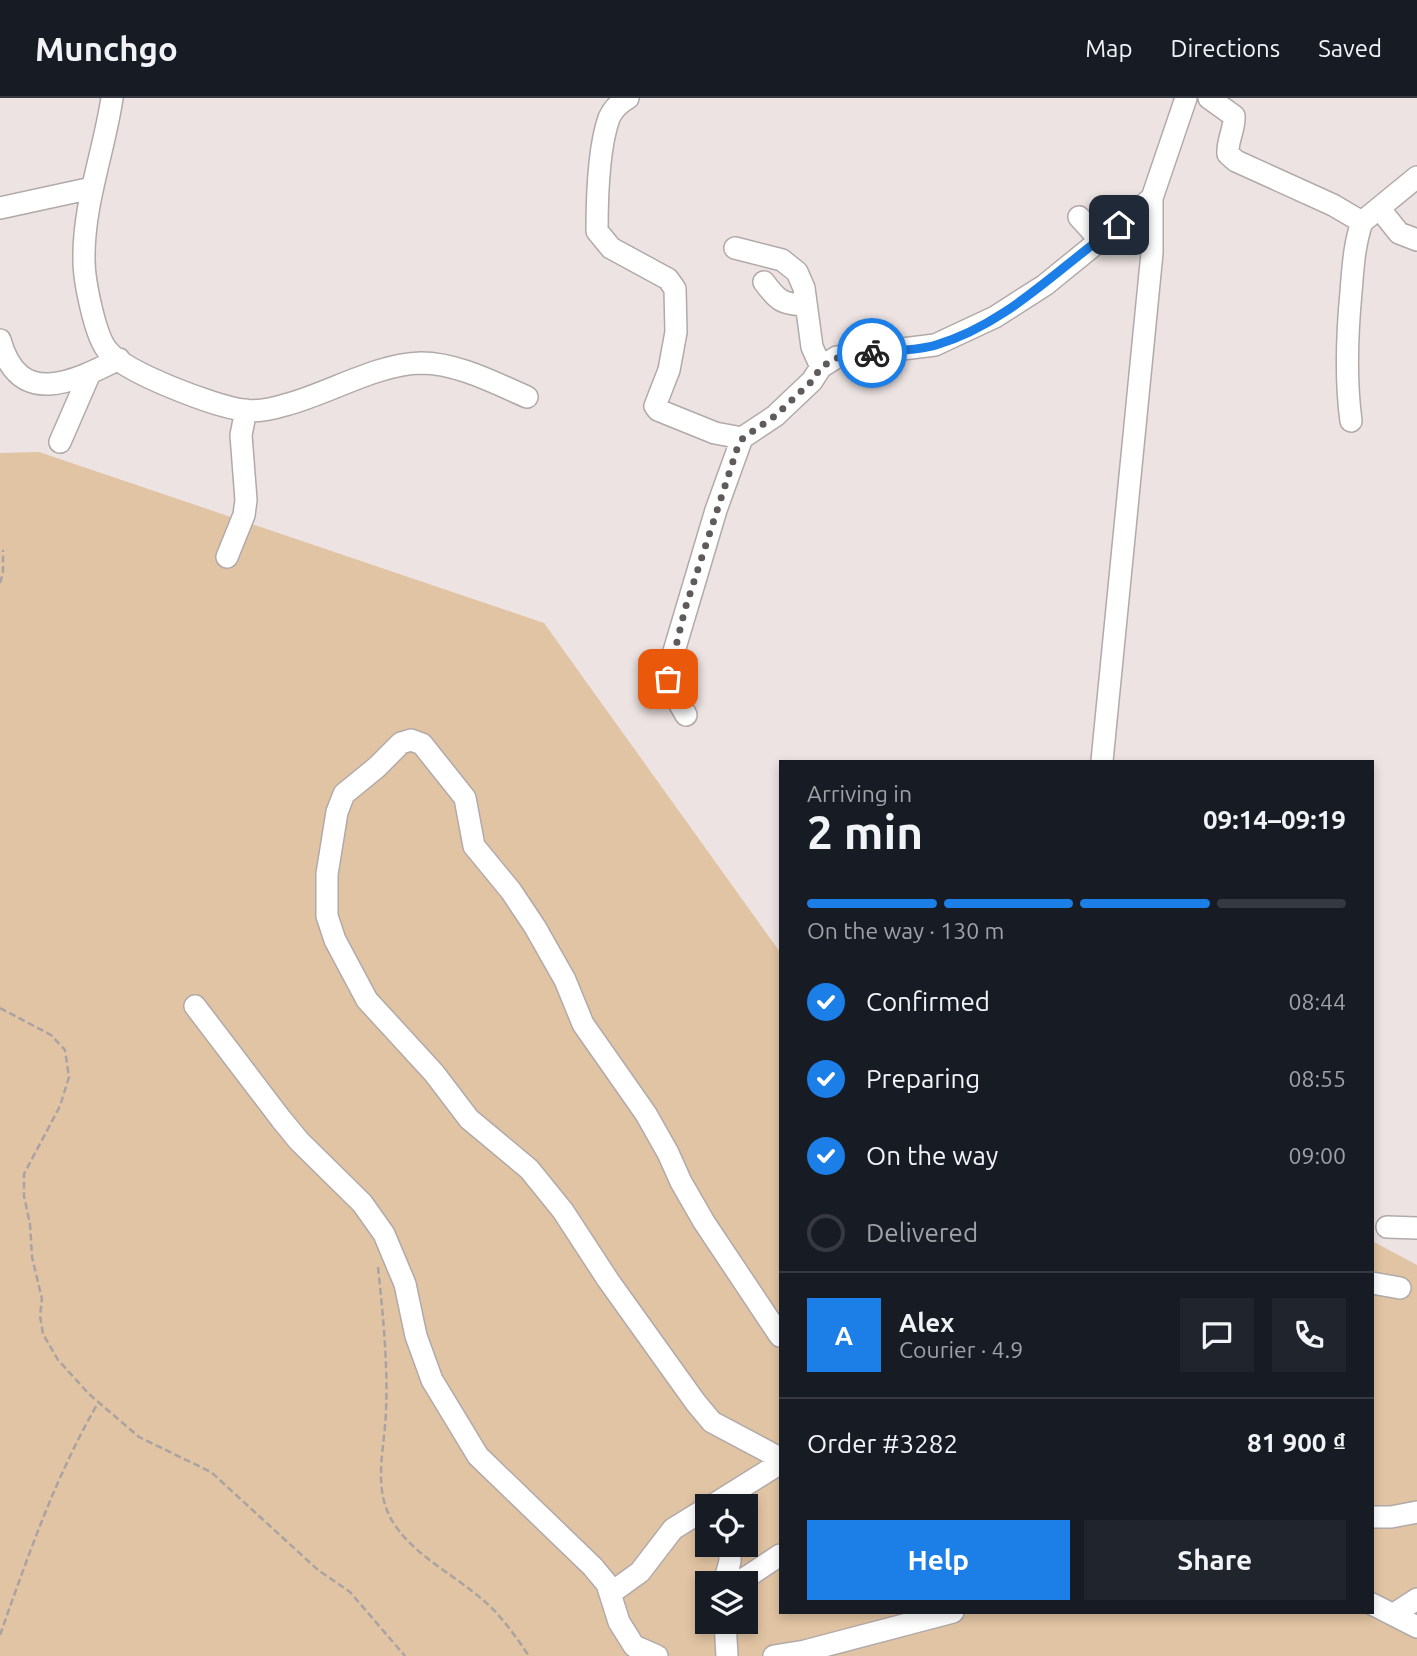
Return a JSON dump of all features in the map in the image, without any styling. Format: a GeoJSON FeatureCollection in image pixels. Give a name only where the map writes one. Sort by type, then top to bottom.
{"type":"FeatureCollection","features":[{"type":"Feature","properties":{"kind":"street"},"geometry":{"type":"LineString","coordinates":[[112,98],[92,188],[84,260],[86,283],[103,344],[110,354],[186,394],[246,411],[285,406],[392,368],[421,363],[443,366],[487,380],[527,397]]}},
{"type":"Feature","properties":{"kind":"street"},"geometry":{"type":"LineString","coordinates":[[628,98],[619,103],[610,117],[602,150],[597,230],[611,248],[668,279],[675,289],[676,332],[668,370],[656,406],[658,410],[715,433],[743,438]]}},
{"type":"Feature","properties":{"kind":"street"},"geometry":{"type":"LineString","coordinates":[[1102,760],[1152,253],[1152,198],[1186,98]]}},
{"type":"Feature","properties":{"kind":"street"},"geometry":{"type":"LineString","coordinates":[[1222,107],[1228,154],[1236,161],[1333,205],[1362,222]]}},
{"type":"Feature","properties":{"kind":"street"},"geometry":{"type":"LineString","coordinates":[[1351,421],[1346,385],[1347,331],[1355,242],[1362,222],[1417,177]]}},
{"type":"Feature","properties":{"kind":"street"},"geometry":{"type":"LineString","coordinates":[[0,208],[92,188]]}},
{"type":"Feature","properties":{"kind":"street"},"geometry":{"type":"LineString","coordinates":[[686,715],[670,687],[668,668],[712,522],[743,438],[775,416],[812,381],[821,367],[837,358],[935,345],[972,330],[1045,285],[1152,198]]}},
{"type":"Feature","properties":{"kind":"street"},"geometry":{"type":"LineString","coordinates":[[1379,208],[1399,233],[1417,240]]}},
{"type":"Feature","properties":{"kind":"street"},"geometry":{"type":"LineString","coordinates":[[1079,217],[1099,239]]}},
{"type":"Feature","properties":{"kind":"street"},"geometry":{"type":"LineString","coordinates":[[735,248],[782,260],[797,272],[804,288],[812,348],[821,367]]}},
{"type":"Feature","properties":{"kind":"street"},"geometry":{"type":"LineString","coordinates":[[764,282],[785,304],[805,305]]}},
{"type":"Feature","properties":{"kind":"street"},"geometry":{"type":"LineString","coordinates":[[0,340],[13,366],[28,382],[39,386],[90,373],[119,359]]}},
{"type":"Feature","properties":{"kind":"street"},"geometry":{"type":"LineString","coordinates":[[60,442],[90,373]]}},
{"type":"Feature","properties":{"kind":"street"},"geometry":{"type":"LineString","coordinates":[[227,557],[244,515],[246,500],[241,435],[246,411]]}},
{"type":"Feature","properties":{"kind":"street"},"geometry":{"type":"LineString","coordinates":[[732,1494],[774,1467],[777,1460],[774,1455],[712,1422],[696,1404],[563,1211],[529,1169],[469,1119],[434,1073],[374,1008],[335,940],[327,916],[327,874],[344,794],[401,743],[411,740],[422,744],[465,798],[474,846],[512,891],[535,927],[565,980],[583,1024],[646,1114],[704,1222],[779,1334]]}},
{"type":"Feature","properties":{"kind":"street"},"geometry":{"type":"LineString","coordinates":[[195,1006],[299,1141],[362,1203],[384,1234],[405,1284],[416,1336],[432,1380],[478,1456],[593,1567],[607,1584],[619,1622],[634,1646],[657,1656]]}},
{"type":"Feature","properties":{"kind":"street"},"geometry":{"type":"LineString","coordinates":[[1387,1227],[1417,1228]]}},
{"type":"Feature","properties":{"kind":"street"},"geometry":{"type":"LineString","coordinates":[[1374,1283],[1400,1288]]}},
{"type":"Feature","properties":{"kind":"street"},"geometry":{"type":"LineString","coordinates":[[1374,1517],[1417,1512]]}},
{"type":"Feature","properties":{"kind":"street"},"geometry":{"type":"LineString","coordinates":[[611,1593],[640,1572],[673,1529],[695,1516]]}},
{"type":"Feature","properties":{"kind":"street"},"geometry":{"type":"LineString","coordinates":[[756,1571],[779,1556]]}},
{"type":"Feature","properties":{"kind":"street"},"geometry":{"type":"LineString","coordinates":[[1394,1614],[1417,1599]]}},
{"type":"Feature","properties":{"kind":"street"},"geometry":{"type":"LineString","coordinates":[[1374,1605],[1417,1628]]}},
{"type":"Feature","properties":{"kind":"street"},"geometry":{"type":"LineString","coordinates":[[774,1656],[805,1651],[945,1614]]}},
{"type":"Feature","properties":{"kind":"street"},"geometry":{"type":"LineString","coordinates":[[726,1634],[727,1656]]}},
{"type":"Feature","properties":{"kind":"path"},"geometry":{"type":"LineString","coordinates":[[0,583],[3,550]]}},
{"type":"Feature","properties":{"kind":"path"},"geometry":{"type":"LineString","coordinates":[[0,1008],[51,1035],[65,1050],[69,1077],[60,1106],[24,1174],[24,1196],[30,1224],[32,1257],[42,1299],[40,1316],[43,1334],[58,1360],[98,1403],[139,1437],[211,1472],[318,1570],[350,1592],[405,1656]]}},
{"type":"Feature","properties":{"kind":"path"},"geometry":{"type":"LineString","coordinates":[[378,1266],[387,1412],[382,1456],[382,1491],[390,1517],[414,1548],[479,1596],[510,1629],[529,1656]]}},
{"type":"Feature","properties":{"kind":"path"},"geometry":{"type":"LineString","coordinates":[[0,1635],[52,1494],[80,1433],[98,1403]]}},
{"type":"Feature","properties":{"kind":"shaded area"},"geometry":{"type":"Polygon","coordinates":[[[39,452],[544,623],[779,951],[779,1614],[1374,1614],[1374,1242],[1417,1265],[1417,1656],[0,1656],[0,453],[39,452]]]}},
{"type":"Feature","properties":{"kind":"way so far"},"geometry":{"type":"LineString","coordinates":[[668,679],[668,668],[685,609],[716,510],[743,438],[775,416],[812,381],[821,367],[837,358],[872,353]]}},
{"type":"Feature","properties":{"kind":"route"},"geometry":{"type":"LineString","coordinates":[[872,353],[935,345],[972,330],[1045,285],[1119,225]]}}]}
